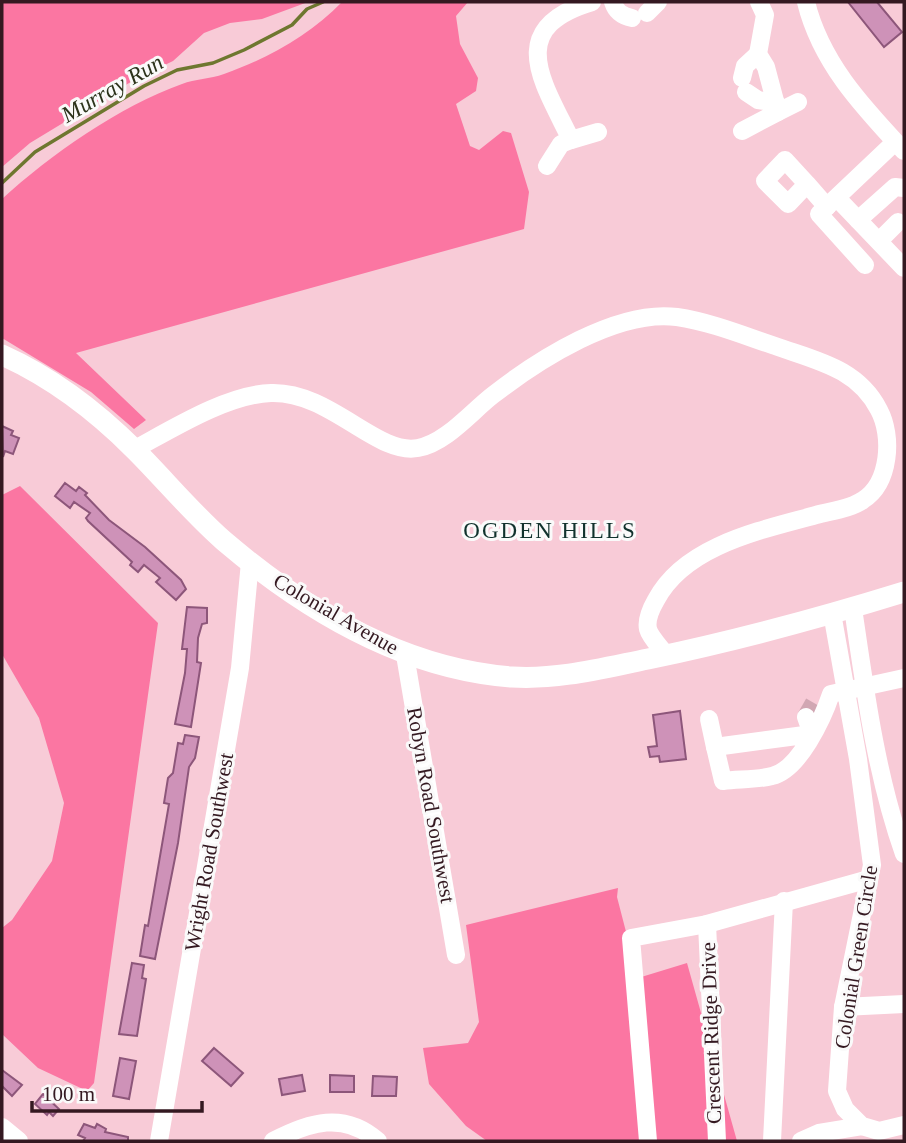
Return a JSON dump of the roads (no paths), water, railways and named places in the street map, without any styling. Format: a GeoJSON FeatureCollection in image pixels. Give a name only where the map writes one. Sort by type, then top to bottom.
{"type":"FeatureCollection","features":[{"type":"Feature","properties":{"kind":"main road","name":"Colonial Avenue"},"geometry":{"type":"LineString","coordinates":[[2,355],[82,403],[135,449],[200,519],[250,562],[336,618],[405,655],[435,664],[514,677],[573,674],[666,655],[853,608],[904,592]]}},
{"type":"Feature","properties":{"kind":"street"},"geometry":{"type":"LineString","coordinates":[[571,140],[544,84],[537,60],[539,37],[554,19],[573,8],[592,2]]}},
{"type":"Feature","properties":{"kind":"street"},"geometry":{"type":"LineString","coordinates":[[613,2],[615,8],[624,16],[646,11]]}},
{"type":"Feature","properties":{"kind":"street"},"geometry":{"type":"LineString","coordinates":[[759,2],[765,15],[758,54],[745,66],[744,85],[758,100],[777,108]]}},
{"type":"Feature","properties":{"kind":"street"},"geometry":{"type":"LineString","coordinates":[[806,2],[822,45],[839,77],[900,146],[819,214],[865,265]]}},
{"type":"Feature","properties":{"kind":"street"},"geometry":{"type":"LineString","coordinates":[[758,54],[766,67],[777,108]]}},
{"type":"Feature","properties":{"kind":"street"},"geometry":{"type":"LineString","coordinates":[[742,131],[777,108],[797,102]]}},
{"type":"Feature","properties":{"kind":"street"},"geometry":{"type":"LineString","coordinates":[[547,166],[561,144],[598,132]]}},
{"type":"Feature","properties":{"kind":"street"},"geometry":{"type":"LineString","coordinates":[[807,184],[858,220],[904,268]]}},
{"type":"Feature","properties":{"kind":"street"},"geometry":{"type":"LineString","coordinates":[[858,220],[895,187],[904,188]]}},
{"type":"Feature","properties":{"kind":"street"},"geometry":{"type":"LineString","coordinates":[[878,241],[898,222]]}},
{"type":"Feature","properties":{"kind":"street"},"geometry":{"type":"LineString","coordinates":[[135,449],[227,404],[272,393],[300,395],[320,402],[379,440],[404,450],[421,448],[438,440],[495,393],[530,369],[619,323],[652,317],[674,316],[701,321],[851,374],[880,412],[887,432],[886,460],[879,482],[861,502],[721,545],[683,569],[661,591],[650,614],[648,629],[666,655]]}},
{"type":"Feature","properties":{"kind":"street","name":"Wright Road Southwest"},"geometry":{"type":"LineString","coordinates":[[159,1141],[240,668],[250,562]]}},
{"type":"Feature","properties":{"kind":"street","name":"Colonial Green Circle"},"geometry":{"type":"LineString","coordinates":[[853,608],[882,776],[904,854]]}},
{"type":"Feature","properties":{"kind":"street","name":"Colonial Green Circle"},"geometry":{"type":"LineString","coordinates":[[820,1133],[831,1118],[837,1091],[843,1007],[869,879],[871,848],[838,691],[832,613]]}},
{"type":"Feature","properties":{"kind":"street","name":"Robyn Road Southwest"},"geometry":{"type":"LineString","coordinates":[[405,655],[456,955]]}},
{"type":"Feature","properties":{"kind":"street"},"geometry":{"type":"LineString","coordinates":[[709,719],[723,781],[774,776],[795,759],[811,718],[824,695],[904,678]]}},
{"type":"Feature","properties":{"kind":"street"},"geometry":{"type":"LineString","coordinates":[[715,747],[811,718],[838,691]]}},
{"type":"Feature","properties":{"kind":"street"},"geometry":{"type":"LineString","coordinates":[[648,1141],[631,939],[707,924],[869,879]]}},
{"type":"Feature","properties":{"kind":"street"},"geometry":{"type":"LineString","coordinates":[[772,1141],[784,901]]}},
{"type":"Feature","properties":{"kind":"street","name":"Crescent Ridge Drive"},"geometry":{"type":"LineString","coordinates":[[707,924],[717,1141]]}},
{"type":"Feature","properties":{"kind":"street"},"geometry":{"type":"LineString","coordinates":[[843,1007],[904,1004]]}},
{"type":"Feature","properties":{"kind":"street"},"geometry":{"type":"LineString","coordinates":[[837,1091],[845,1109],[862,1126]]}},
{"type":"Feature","properties":{"kind":"street"},"geometry":{"type":"LineString","coordinates":[[273,1141],[305,1125],[324,1121],[355,1126],[377,1141]]}},
{"type":"Feature","properties":{"kind":"street"},"geometry":{"type":"LineString","coordinates":[[801,1141],[820,1133],[862,1126],[879,1131],[904,1125]]}},
{"type":"Feature","properties":{"kind":"street"},"geometry":{"type":"LineString","coordinates":[[2,1127],[19,1141]]}},
{"type":"Feature","properties":{"kind":"waterway","name":"Murray Run"},"geometry":{"type":"LineString","coordinates":[[2,183],[35,152],[144,86],[177,70],[213,63],[244,50],[292,25],[307,9],[323,2]]}},
{"type":"Feature","properties":{"kind":"tunnel"},"geometry":{"type":"LineString","coordinates":[[806,717],[814,703]]}},
{"type":"Feature","properties":{"kind":"district","name":"OGDEN HILLS"},"geometry":{"type":"Point","coordinates":[550,530]}}]}
